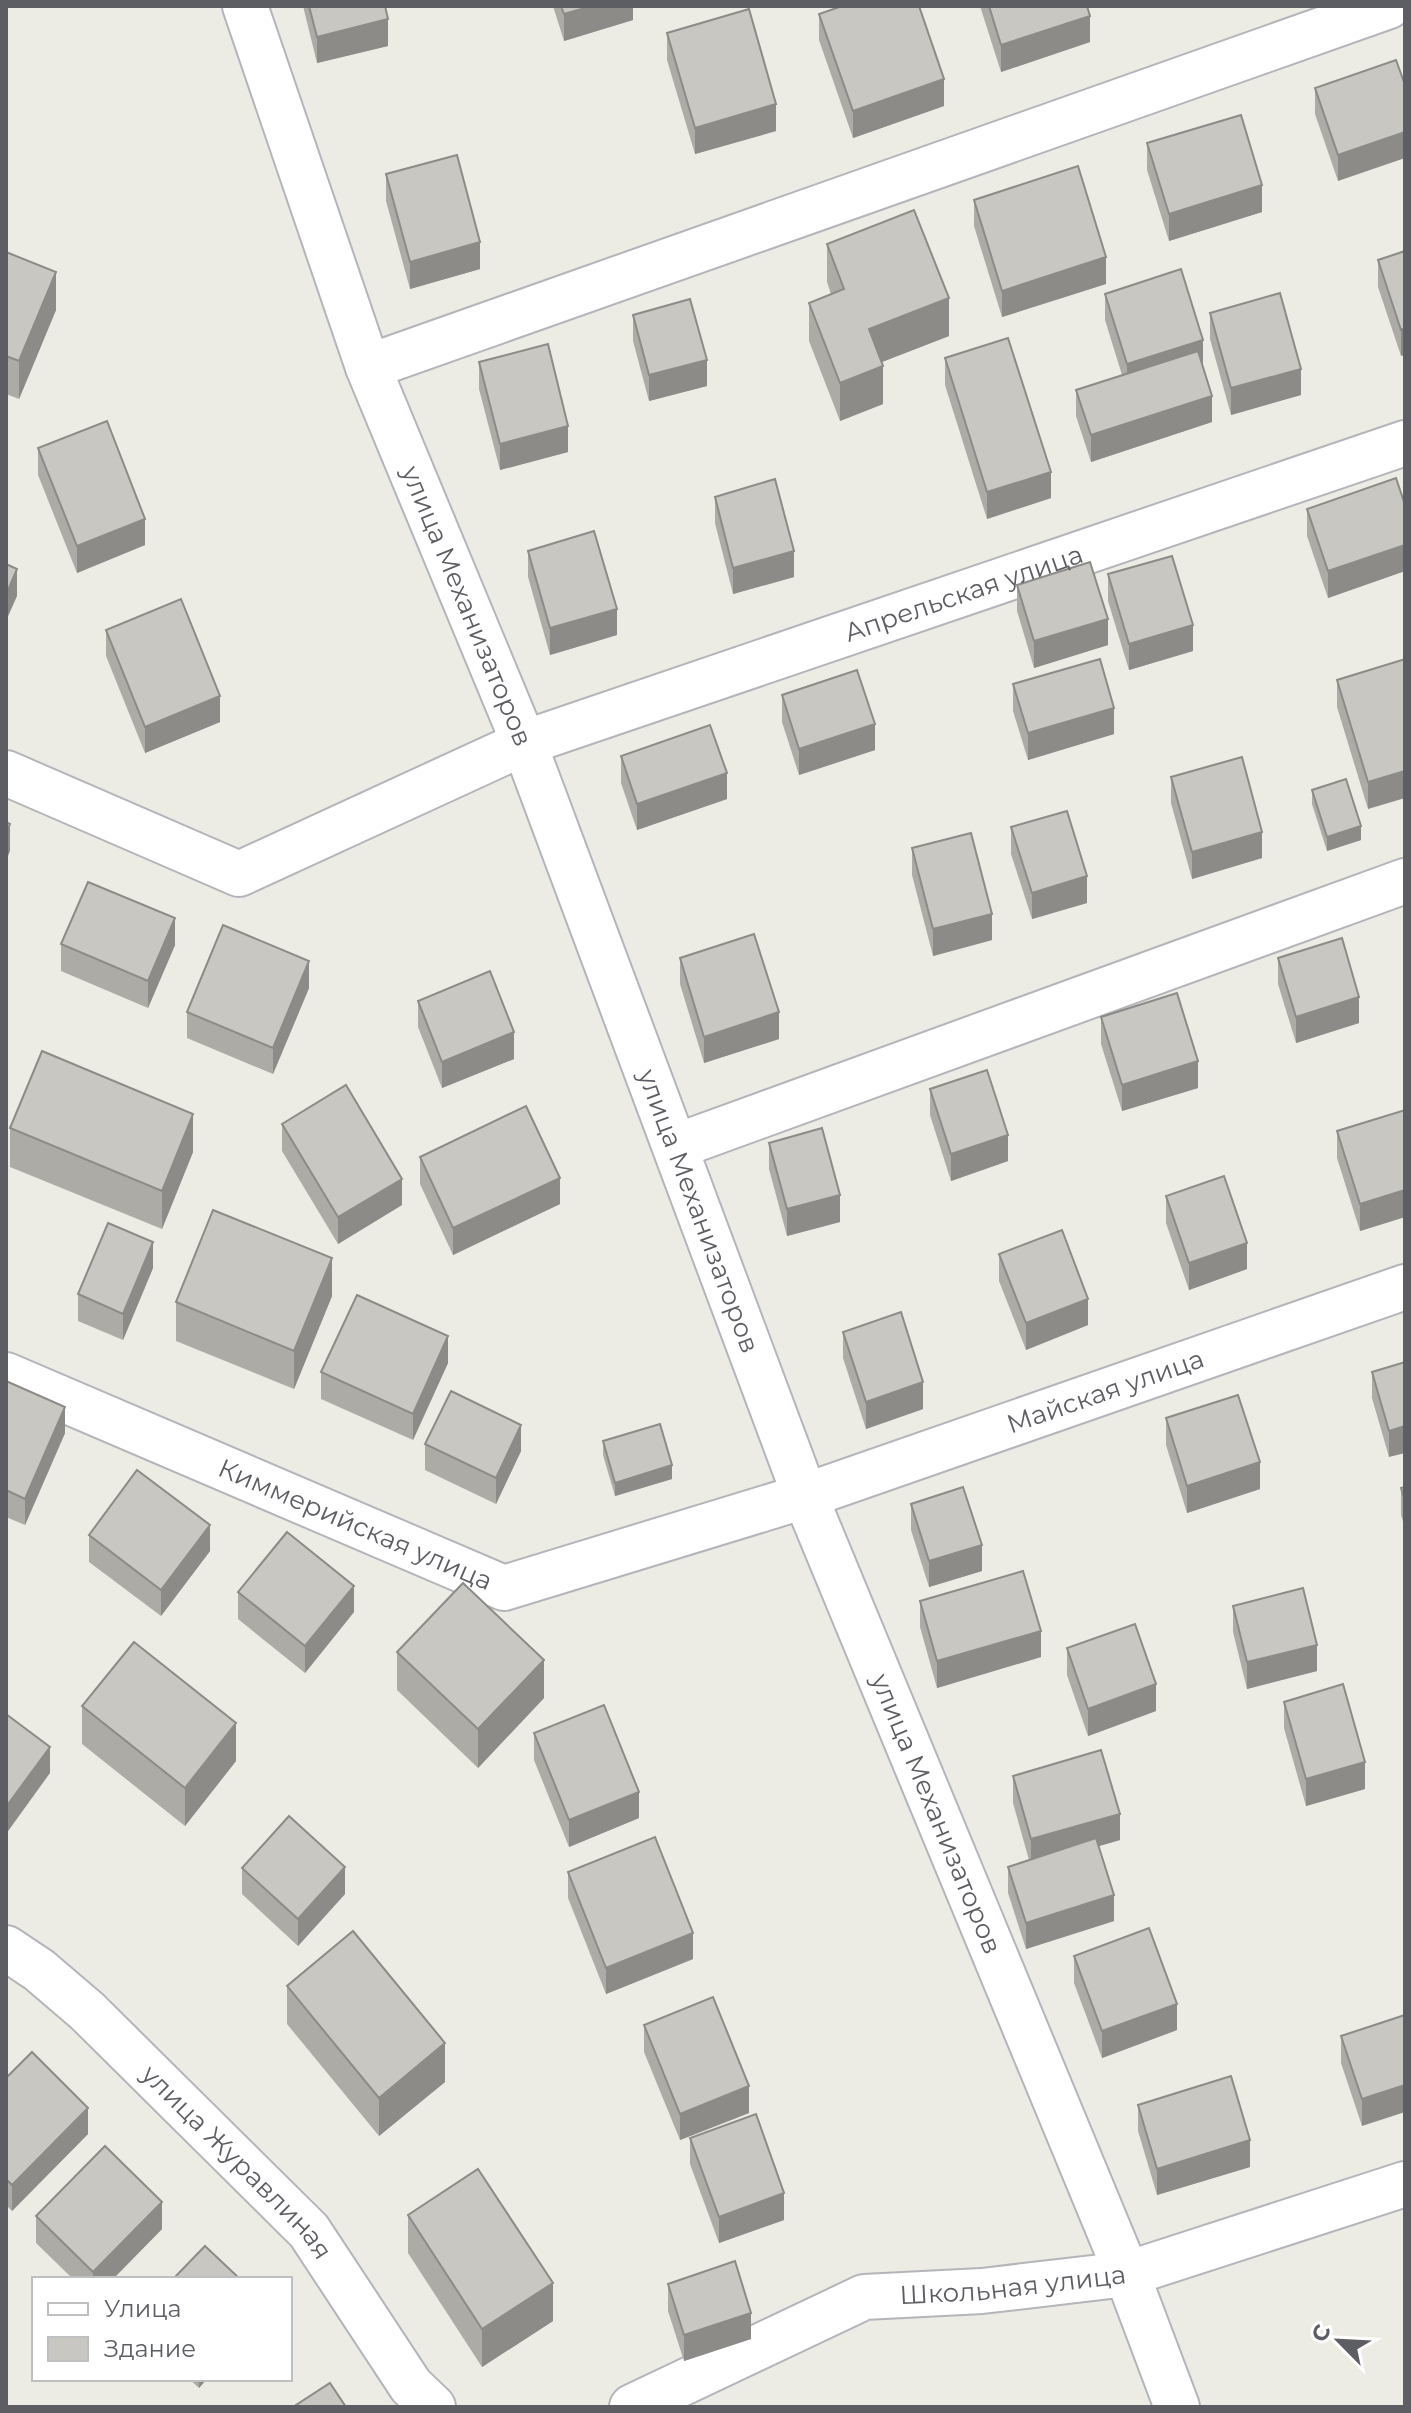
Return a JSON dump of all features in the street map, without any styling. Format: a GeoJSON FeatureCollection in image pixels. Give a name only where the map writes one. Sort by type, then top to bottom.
{"type":"FeatureCollection","features":[{"type":"Feature","properties":{"kind":"street","name":"улица Механизаторов"},"geometry":{"type":"LineString","coordinates":[[245,6],[368,367],[524,743],[677,1146],[805,1496],[1127,2274],[1177,2407]]}},
{"type":"Feature","properties":{"kind":"street"},"geometry":{"type":"LineString","coordinates":[[368,367],[1389,6]]}},
{"type":"Feature","properties":{"kind":"street","name":"Апрельская улица"},"geometry":{"type":"LineString","coordinates":[[6,773],[239,874],[524,743],[1405,443]]}},
{"type":"Feature","properties":{"kind":"street"},"geometry":{"type":"LineString","coordinates":[[677,1146],[1405,881]]}},
{"type":"Feature","properties":{"kind":"street","name":"Майская улица"},"geometry":{"type":"LineString","coordinates":[[805,1496],[1405,1287]]}},
{"type":"Feature","properties":{"kind":"street","name":"Киммерийская улица"},"geometry":{"type":"LineString","coordinates":[[6,1375],[504,1588],[805,1496]]}},
{"type":"Feature","properties":{"kind":"street","name":"улица Журавлиная"},"geometry":{"type":"LineString","coordinates":[[6,1948],[87,2011],[309,2231],[411,2386],[433,2407]]}},
{"type":"Feature","properties":{"kind":"street","name":"Школьная улица"},"geometry":{"type":"LineString","coordinates":[[632,2407],[864,2297],[982,2291],[1127,2274],[1405,2184]]}},
{"type":"Feature","properties":{"kind":"building"},"geometry":{"type":"Polygon","coordinates":[[[309,6],[385,6],[388,19],[317,37],[309,6]]]}},
{"type":"Feature","properties":{"kind":"building"},"geometry":{"type":"Polygon","coordinates":[[[561,6],[592,6],[564,14],[561,6]]]}},
{"type":"Feature","properties":{"kind":"building"},"geometry":{"type":"Polygon","coordinates":[[[842,6],[919,6],[944,79],[853,111],[819,14],[842,6]]]}},
{"type":"Feature","properties":{"kind":"building"},"geometry":{"type":"Polygon","coordinates":[[[989,6],[1087,6],[1090,16],[1001,45],[989,6]]]}},
{"type":"Feature","properties":{"kind":"building"},"geometry":{"type":"Polygon","coordinates":[[[749,9],[776,104],[695,128],[667,33],[749,9]]]}},
{"type":"Feature","properties":{"kind":"building"},"geometry":{"type":"Polygon","coordinates":[[[1396,60],[1405,85],[1405,132],[1338,155],[1315,88],[1396,60]]]}},
{"type":"Feature","properties":{"kind":"building"},"geometry":{"type":"Polygon","coordinates":[[[1241,115],[1262,185],[1169,214],[1147,143],[1241,115]]]}},
{"type":"Feature","properties":{"kind":"building"},"geometry":{"type":"Polygon","coordinates":[[[457,155],[480,242],[410,262],[386,174],[457,155]]]}},
{"type":"Feature","properties":{"kind":"building"},"geometry":{"type":"Polygon","coordinates":[[[1078,166],[1106,257],[1002,291],[974,200],[1078,166]]]}},
{"type":"Feature","properties":{"kind":"building"},"geometry":{"type":"Polygon","coordinates":[[[914,210],[949,298],[869,329],[883,366],[840,383],[809,303],[844,289],[827,244],[914,210]]]}},
{"type":"Feature","properties":{"kind":"building"},"geometry":{"type":"Polygon","coordinates":[[[1405,251],[1405,328],[1401,330],[1378,260],[1405,251]]]}},
{"type":"Feature","properties":{"kind":"building"},"geometry":{"type":"Polygon","coordinates":[[[6,252],[56,272],[19,361],[6,356],[6,252]]]}},
{"type":"Feature","properties":{"kind":"building"},"geometry":{"type":"Polygon","coordinates":[[[1181,269],[1203,340],[1127,364],[1105,294],[1181,269]]]}},
{"type":"Feature","properties":{"kind":"building"},"geometry":{"type":"Polygon","coordinates":[[[1280,293],[1301,369],[1231,388],[1210,313],[1280,293]]]}},
{"type":"Feature","properties":{"kind":"building"},"geometry":{"type":"Polygon","coordinates":[[[690,299],[707,360],[649,375],[633,315],[690,299]]]}},
{"type":"Feature","properties":{"kind":"building"},"geometry":{"type":"Polygon","coordinates":[[[1008,338],[1051,472],[987,492],[945,358],[1008,338]]]}},
{"type":"Feature","properties":{"kind":"building"},"geometry":{"type":"Polygon","coordinates":[[[548,344],[568,426],[500,444],[479,362],[548,344]]]}},
{"type":"Feature","properties":{"kind":"building"},"geometry":{"type":"Polygon","coordinates":[[[1198,351],[1212,396],[1091,435],[1076,390],[1198,351]]]}},
{"type":"Feature","properties":{"kind":"building"},"geometry":{"type":"Polygon","coordinates":[[[107,421],[145,519],[77,546],[38,448],[107,421]]]}},
{"type":"Feature","properties":{"kind":"building"},"geometry":{"type":"Polygon","coordinates":[[[1396,478],[1405,505],[1405,545],[1328,571],[1307,509],[1396,478]]]}},
{"type":"Feature","properties":{"kind":"building"},"geometry":{"type":"Polygon","coordinates":[[[775,479],[794,551],[733,568],[715,497],[775,479]]]}},
{"type":"Feature","properties":{"kind":"building"},"geometry":{"type":"Polygon","coordinates":[[[594,531],[617,609],[550,628],[528,551],[594,531]]]}},
{"type":"Feature","properties":{"kind":"building"},"geometry":{"type":"Polygon","coordinates":[[[1172,556],[1193,625],[1129,644],[1108,574],[1172,556]]]}},
{"type":"Feature","properties":{"kind":"building"},"geometry":{"type":"Polygon","coordinates":[[[1090,562],[1108,619],[1034,641],[1017,585],[1090,562]]]}},
{"type":"Feature","properties":{"kind":"building"},"geometry":{"type":"Polygon","coordinates":[[[6,564],[17,569],[6,595],[6,564]]]}},
{"type":"Feature","properties":{"kind":"building"},"geometry":{"type":"Polygon","coordinates":[[[181,599],[220,696],[145,727],[106,630],[181,599]]]}},
{"type":"Feature","properties":{"kind":"building"},"geometry":{"type":"Polygon","coordinates":[[[1100,659],[1114,708],[1028,733],[1013,684],[1100,659]]]}},
{"type":"Feature","properties":{"kind":"building"},"geometry":{"type":"Polygon","coordinates":[[[1405,659],[1405,771],[1368,782],[1337,680],[1405,659]]]}},
{"type":"Feature","properties":{"kind":"building"},"geometry":{"type":"Polygon","coordinates":[[[857,670],[875,724],[799,749],[782,695],[857,670]]]}},
{"type":"Feature","properties":{"kind":"building"},"geometry":{"type":"Polygon","coordinates":[[[710,725],[727,773],[637,804],[621,756],[710,725]]]}},
{"type":"Feature","properties":{"kind":"building"},"geometry":{"type":"Polygon","coordinates":[[[1242,757],[1262,832],[1192,852],[1171,777],[1242,757]]]}},
{"type":"Feature","properties":{"kind":"building"},"geometry":{"type":"Polygon","coordinates":[[[1346,779],[1361,826],[1327,837],[1312,790],[1346,779]]]}},
{"type":"Feature","properties":{"kind":"building"},"geometry":{"type":"Polygon","coordinates":[[[1067,811],[1087,876],[1032,893],[1011,827],[1067,811]]]}},
{"type":"Feature","properties":{"kind":"building"},"geometry":{"type":"Polygon","coordinates":[[[971,833],[992,914],[933,929],[912,848],[971,833]]]}},
{"type":"Feature","properties":{"kind":"building"},"geometry":{"type":"Polygon","coordinates":[[[88,882],[175,918],[148,981],[61,944],[88,882]]]}},
{"type":"Feature","properties":{"kind":"building"},"geometry":{"type":"Polygon","coordinates":[[[223,925],[309,961],[273,1048],[187,1012],[223,925]]]}},
{"type":"Feature","properties":{"kind":"building"},"geometry":{"type":"Polygon","coordinates":[[[754,934],[779,1012],[704,1037],[680,958],[754,934]]]}},
{"type":"Feature","properties":{"kind":"building"},"geometry":{"type":"Polygon","coordinates":[[[1342,938],[1359,997],[1296,1017],[1278,958],[1342,938]]]}},
{"type":"Feature","properties":{"kind":"building"},"geometry":{"type":"Polygon","coordinates":[[[490,971],[514,1032],[442,1062],[418,1001],[490,971]]]}},
{"type":"Feature","properties":{"kind":"building"},"geometry":{"type":"Polygon","coordinates":[[[1177,993],[1198,1061],[1122,1085],[1101,1017],[1177,993]]]}},
{"type":"Feature","properties":{"kind":"building"},"geometry":{"type":"Polygon","coordinates":[[[42,1051],[193,1114],[162,1191],[10,1128],[42,1051]]]}},
{"type":"Feature","properties":{"kind":"building"},"geometry":{"type":"Polygon","coordinates":[[[987,1070],[1008,1135],[951,1154],[930,1089],[987,1070]]]}},
{"type":"Feature","properties":{"kind":"building"},"geometry":{"type":"Polygon","coordinates":[[[346,1085],[402,1179],[338,1217],[282,1124],[346,1085]]]}},
{"type":"Feature","properties":{"kind":"building"},"geometry":{"type":"Polygon","coordinates":[[[526,1106],[560,1178],[453,1228],[420,1157],[526,1106]]]}},
{"type":"Feature","properties":{"kind":"building"},"geometry":{"type":"Polygon","coordinates":[[[1405,1110],[1405,1190],[1360,1204],[1337,1131],[1405,1110]]]}},
{"type":"Feature","properties":{"kind":"building"},"geometry":{"type":"Polygon","coordinates":[[[822,1128],[840,1195],[787,1209],[769,1143],[822,1128]]]}},
{"type":"Feature","properties":{"kind":"building"},"geometry":{"type":"Polygon","coordinates":[[[1224,1176],[1247,1243],[1189,1263],[1166,1196],[1224,1176]]]}},
{"type":"Feature","properties":{"kind":"building"},"geometry":{"type":"Polygon","coordinates":[[[213,1210],[332,1258],[294,1351],[176,1302],[213,1210]]]}},
{"type":"Feature","properties":{"kind":"building"},"geometry":{"type":"Polygon","coordinates":[[[108,1223],[153,1242],[123,1314],[78,1294],[108,1223]]]}},
{"type":"Feature","properties":{"kind":"building"},"geometry":{"type":"Polygon","coordinates":[[[1062,1230],[1088,1299],[1026,1323],[999,1254],[1062,1230]]]}},
{"type":"Feature","properties":{"kind":"building"},"geometry":{"type":"Polygon","coordinates":[[[357,1295],[448,1336],[413,1414],[321,1372],[357,1295]]]}},
{"type":"Feature","properties":{"kind":"building"},"geometry":{"type":"Polygon","coordinates":[[[901,1312],[923,1382],[866,1402],[843,1332],[901,1312]]]}},
{"type":"Feature","properties":{"kind":"building"},"geometry":{"type":"Polygon","coordinates":[[[1405,1362],[1405,1426],[1389,1431],[1372,1372],[1405,1362]]]}},
{"type":"Feature","properties":{"kind":"building"},"geometry":{"type":"Polygon","coordinates":[[[6,1381],[65,1407],[25,1499],[6,1490],[6,1381]]]}},
{"type":"Feature","properties":{"kind":"building"},"geometry":{"type":"Polygon","coordinates":[[[451,1391],[521,1425],[496,1478],[425,1444],[451,1391]]]}},
{"type":"Feature","properties":{"kind":"building"},"geometry":{"type":"Polygon","coordinates":[[[1238,1395],[1260,1462],[1187,1486],[1166,1418],[1238,1395]]]}},
{"type":"Feature","properties":{"kind":"building"},"geometry":{"type":"Polygon","coordinates":[[[660,1424],[672,1465],[615,1483],[603,1441],[660,1424]]]}},
{"type":"Feature","properties":{"kind":"building"},"geometry":{"type":"Polygon","coordinates":[[[137,1470],[210,1525],[161,1590],[89,1535],[137,1470]]]}},
{"type":"Feature","properties":{"kind":"building"},"geometry":{"type":"Polygon","coordinates":[[[963,1487],[982,1545],[929,1561],[911,1504],[963,1487]]]}},
{"type":"Feature","properties":{"kind":"building"},"geometry":{"type":"Polygon","coordinates":[[[287,1532],[354,1586],[305,1646],[238,1592],[287,1532]]]}},
{"type":"Feature","properties":{"kind":"building"},"geometry":{"type":"Polygon","coordinates":[[[1023,1571],[1041,1631],[937,1661],[920,1601],[1023,1571]]]}},
{"type":"Feature","properties":{"kind":"building"},"geometry":{"type":"Polygon","coordinates":[[[463,1583],[544,1660],[478,1729],[397,1652],[463,1583]]]}},
{"type":"Feature","properties":{"kind":"building"},"geometry":{"type":"Polygon","coordinates":[[[1303,1588],[1317,1645],[1247,1662],[1233,1606],[1303,1588]]]}},
{"type":"Feature","properties":{"kind":"building"},"geometry":{"type":"Polygon","coordinates":[[[1135,1624],[1156,1684],[1088,1709],[1067,1648],[1135,1624]]]}},
{"type":"Feature","properties":{"kind":"building"},"geometry":{"type":"Polygon","coordinates":[[[134,1642],[236,1723],[185,1788],[82,1706],[134,1642]]]}},
{"type":"Feature","properties":{"kind":"building"},"geometry":{"type":"Polygon","coordinates":[[[1343,1684],[1365,1762],[1306,1779],[1284,1702],[1343,1684]]]}},
{"type":"Feature","properties":{"kind":"building"},"geometry":{"type":"Polygon","coordinates":[[[604,1705],[639,1792],[569,1820],[534,1733],[604,1705]]]}},
{"type":"Feature","properties":{"kind":"building"},"geometry":{"type":"Polygon","coordinates":[[[6,1714],[50,1747],[6,1807],[6,1714]]]}},
{"type":"Feature","properties":{"kind":"building"},"geometry":{"type":"Polygon","coordinates":[[[1101,1750],[1120,1814],[1031,1839],[1013,1776],[1101,1750]]]}},
{"type":"Feature","properties":{"kind":"building"},"geometry":{"type":"Polygon","coordinates":[[[289,1816],[345,1867],[298,1919],[242,1868],[289,1816]]]}},
{"type":"Feature","properties":{"kind":"building"},"geometry":{"type":"Polygon","coordinates":[[[655,1837],[693,1933],[606,1968],[568,1872],[655,1837]]]}},
{"type":"Feature","properties":{"kind":"building"},"geometry":{"type":"Polygon","coordinates":[[[1096,1838],[1114,1895],[1026,1923],[1008,1867],[1096,1838]]]}},
{"type":"Feature","properties":{"kind":"building"},"geometry":{"type":"Polygon","coordinates":[[[1149,1928],[1177,2004],[1102,2031],[1074,1956],[1149,1928]]]}},
{"type":"Feature","properties":{"kind":"building"},"geometry":{"type":"Polygon","coordinates":[[[353,1931],[445,2043],[379,2098],[287,1986],[353,1931]]]}},
{"type":"Feature","properties":{"kind":"building"},"geometry":{"type":"Polygon","coordinates":[[[713,1997],[749,2086],[680,2114],[644,2025],[713,1997]]]}},
{"type":"Feature","properties":{"kind":"building"},"geometry":{"type":"Polygon","coordinates":[[[1405,2015],[1405,2085],[1362,2099],[1341,2036],[1405,2015]]]}},
{"type":"Feature","properties":{"kind":"building"},"geometry":{"type":"Polygon","coordinates":[[[32,2052],[88,2108],[12,2185],[6,2179],[6,2078],[32,2052]]]}},
{"type":"Feature","properties":{"kind":"building"},"geometry":{"type":"Polygon","coordinates":[[[1231,2076],[1250,2140],[1157,2169],[1138,2105],[1231,2076]]]}},
{"type":"Feature","properties":{"kind":"building"},"geometry":{"type":"Polygon","coordinates":[[[756,2114],[784,2193],[719,2217],[690,2138],[756,2114]]]}},
{"type":"Feature","properties":{"kind":"building"},"geometry":{"type":"Polygon","coordinates":[[[105,2146],[162,2202],[93,2272],[36,2216],[105,2146]]]}},
{"type":"Feature","properties":{"kind":"building"},"geometry":{"type":"Polygon","coordinates":[[[478,2169],[553,2283],[482,2329],[408,2215],[478,2169]]]}},
{"type":"Feature","properties":{"kind":"building"},"geometry":{"type":"Polygon","coordinates":[[[205,2246],[238,2277],[175,2277],[205,2246]]]}},
{"type":"Feature","properties":{"kind":"building"},"geometry":{"type":"Polygon","coordinates":[[[735,2261],[751,2313],[684,2335],[668,2284],[735,2261]]]}},
{"type":"Feature","properties":{"kind":"building"},"geometry":{"type":"Polygon","coordinates":[[[330,2383],[346,2407],[293,2407],[330,2383]]]}}]}
